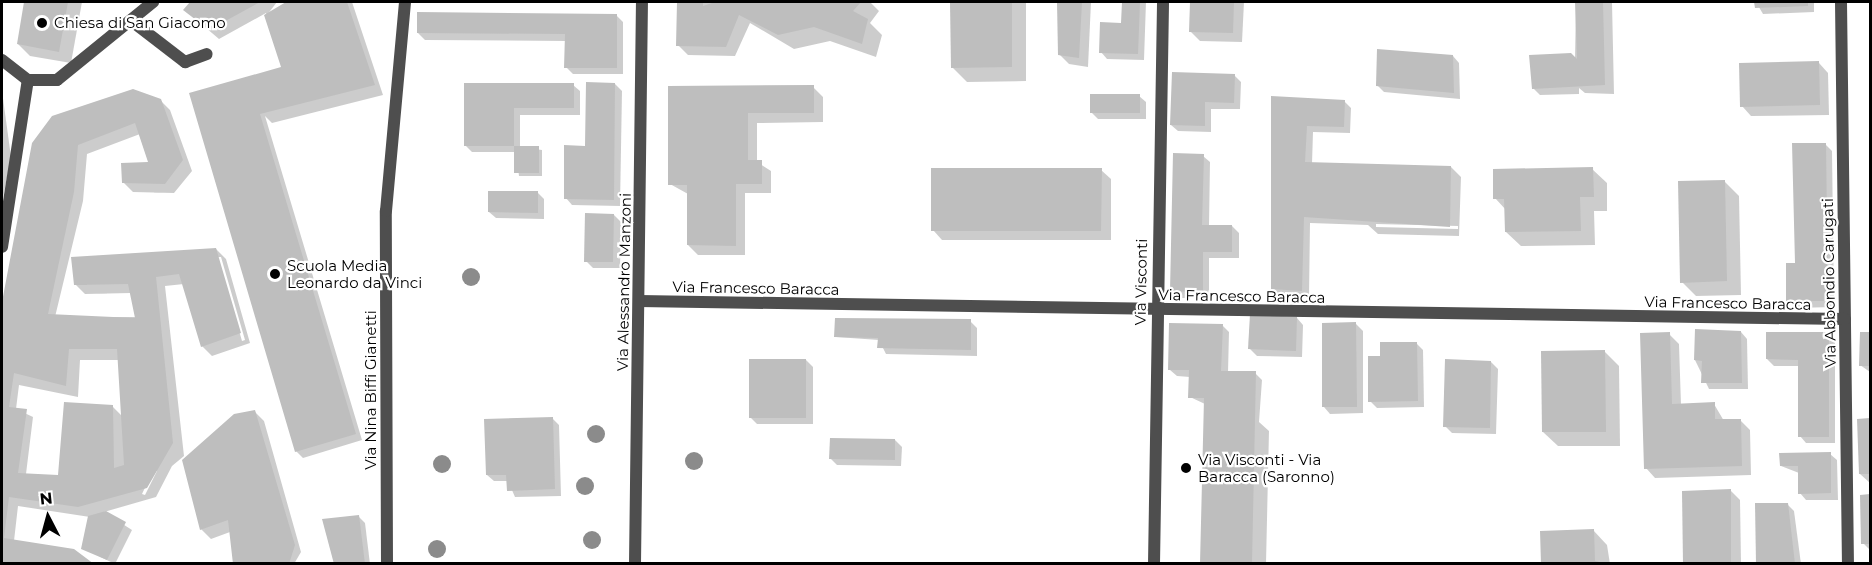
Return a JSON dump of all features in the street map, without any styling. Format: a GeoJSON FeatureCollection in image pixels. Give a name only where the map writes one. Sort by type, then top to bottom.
{"type":"FeatureCollection","features":[{"type":"Feature","properties":{"kind":"street"},"geometry":{"type":"LineString","coordinates":[[2,60],[28,80],[57,80],[134,22],[153,2]]}},
{"type":"Feature","properties":{"kind":"street","name":"Via Nina Biffi Gianetti"},"geometry":{"type":"LineString","coordinates":[[387,564],[386,212],[405,2]]}},
{"type":"Feature","properties":{"kind":"street","name":"Via Alessandro Manzoni"},"geometry":{"type":"LineString","coordinates":[[635,564],[642,2]]}},
{"type":"Feature","properties":{"kind":"street","name":"Via Visconti"},"geometry":{"type":"LineString","coordinates":[[1154,564],[1156,310],[1163,2]]}},
{"type":"Feature","properties":{"kind":"street","name":"Via Abbondio Carugati"},"geometry":{"type":"LineString","coordinates":[[1841,2],[1848,564]]}},
{"type":"Feature","properties":{"kind":"street"},"geometry":{"type":"LineString","coordinates":[[134,22],[185,62],[207,54]]}},
{"type":"Feature","properties":{"kind":"street"},"geometry":{"type":"LineString","coordinates":[[2,246],[28,80]]}},
{"type":"Feature","properties":{"kind":"street","name":"Via Francesco Baracca"},"geometry":{"type":"LineString","coordinates":[[639,301],[1845,319]]}},
{"type":"Feature","properties":{"kind":"building","name":"Chiesa di San Giacomo"},"geometry":{"type":"Polygon","coordinates":[[[24,2],[68,2],[59,52],[17,44],[24,2]]]}},
{"type":"Feature","properties":{"kind":"building"},"geometry":{"type":"Polygon","coordinates":[[[190,2],[260,2],[209,30],[183,10],[190,2]]]}},
{"type":"Feature","properties":{"kind":"building","name":"Scuola Media Leonardo da Vinci"},"geometry":{"type":"Polygon","coordinates":[[[286,2],[347,2],[375,85],[260,114],[356,434],[295,452],[189,93],[281,67],[264,15],[286,2]]]}},
{"type":"Feature","properties":{"kind":"building"},"geometry":{"type":"Polygon","coordinates":[[[677,2],[703,2],[703,6],[715,2],[861,2],[853,11],[868,19],[862,44],[814,27],[778,35],[739,15],[726,47],[676,46],[677,2]]]}},
{"type":"Feature","properties":{"kind":"building"},"geometry":{"type":"Polygon","coordinates":[[[950,2],[1012,2],[1012,67],[951,68],[950,2]]]}},
{"type":"Feature","properties":{"kind":"building"},"geometry":{"type":"Polygon","coordinates":[[[1057,2],[1082,2],[1079,58],[1058,55],[1057,2]]]}},
{"type":"Feature","properties":{"kind":"building"},"geometry":{"type":"Polygon","coordinates":[[[1122,2],[1140,2],[1138,54],[1099,53],[1100,22],[1121,23],[1122,2]]]}},
{"type":"Feature","properties":{"kind":"building"},"geometry":{"type":"Polygon","coordinates":[[[1190,2],[1234,2],[1233,33],[1189,32],[1190,2]]]}},
{"type":"Feature","properties":{"kind":"building"},"geometry":{"type":"Polygon","coordinates":[[[1575,2],[1603,2],[1605,85],[1532,89],[1529,55],[1571,53],[1577,59],[1575,2]]]}},
{"type":"Feature","properties":{"kind":"building"},"geometry":{"type":"Polygon","coordinates":[[[1754,2],[1808,2],[1808,6],[1755,8],[1754,2]]]}},
{"type":"Feature","properties":{"kind":"building"},"geometry":{"type":"Polygon","coordinates":[[[417,12],[617,14],[617,68],[564,68],[565,34],[417,33],[417,12]]]}},
{"type":"Feature","properties":{"kind":"building"},"geometry":{"type":"Polygon","coordinates":[[[1377,49],[1453,55],[1454,93],[1376,86],[1377,49]]]}},
{"type":"Feature","properties":{"kind":"building"},"geometry":{"type":"Polygon","coordinates":[[[1819,61],[1820,105],[1740,107],[1739,63],[1819,61]]]}},
{"type":"Feature","properties":{"kind":"building"},"geometry":{"type":"Polygon","coordinates":[[[1172,72],[1235,74],[1234,103],[1205,102],[1205,126],[1170,125],[1172,72]]]}},
{"type":"Feature","properties":{"kind":"building"},"geometry":{"type":"Polygon","coordinates":[[[586,82],[615,83],[614,200],[564,199],[564,145],[585,146],[586,82]]]}},
{"type":"Feature","properties":{"kind":"building"},"geometry":{"type":"Polygon","coordinates":[[[464,83],[574,83],[574,108],[514,108],[514,146],[464,146],[464,83]]]}},
{"type":"Feature","properties":{"kind":"building"},"geometry":{"type":"Polygon","coordinates":[[[814,85],[814,113],[748,113],[748,160],[762,160],[762,184],[736,184],[736,246],[687,245],[687,185],[668,185],[668,86],[814,85]]]}},
{"type":"Feature","properties":{"kind":"building"},"geometry":{"type":"Polygon","coordinates":[[[133,89],[161,99],[183,160],[165,184],[122,183],[121,163],[148,162],[135,123],[78,145],[74,192],[48,314],[135,318],[128,284],[74,285],[71,257],[216,248],[241,333],[201,347],[179,274],[156,277],[173,443],[147,488],[78,507],[9,497],[4,538],[74,549],[94,564],[2,564],[2,302],[32,143],[52,116],[133,89]],[[69,349],[66,386],[14,373],[9,407],[27,409],[18,473],[58,475],[64,402],[113,405],[114,468],[124,465],[117,349],[69,349]]]}},
{"type":"Feature","properties":{"kind":"building"},"geometry":{"type":"Polygon","coordinates":[[[1090,94],[1140,94],[1140,113],[1090,113],[1090,94]]]}},
{"type":"Feature","properties":{"kind":"building"},"geometry":{"type":"Polygon","coordinates":[[[1271,96],[1345,100],[1344,127],[1307,126],[1305,162],[1451,166],[1450,227],[1304,217],[1302,291],[1271,289],[1271,96]]]}},
{"type":"Feature","properties":{"kind":"building"},"geometry":{"type":"Polygon","coordinates":[[[1792,143],[1826,143],[1828,301],[1786,301],[1786,263],[1795,263],[1792,143]]]}},
{"type":"Feature","properties":{"kind":"building"},"geometry":{"type":"Polygon","coordinates":[[[514,146],[539,146],[539,173],[514,173],[514,146]]]}},
{"type":"Feature","properties":{"kind":"building"},"geometry":{"type":"Polygon","coordinates":[[[1173,153],[1204,154],[1202,225],[1232,225],[1232,252],[1203,252],[1203,292],[1170,291],[1173,153]]]}},
{"type":"Feature","properties":{"kind":"building"},"geometry":{"type":"Polygon","coordinates":[[[1593,167],[1594,197],[1580,197],[1581,231],[1505,232],[1504,199],[1493,199],[1493,169],[1593,167]]]}},
{"type":"Feature","properties":{"kind":"building"},"geometry":{"type":"Polygon","coordinates":[[[931,168],[1102,168],[1101,231],[931,231],[931,168]]]}},
{"type":"Feature","properties":{"kind":"building"},"geometry":{"type":"Polygon","coordinates":[[[1725,180],[1727,281],[1680,283],[1678,181],[1725,180]]]}},
{"type":"Feature","properties":{"kind":"building"},"geometry":{"type":"Polygon","coordinates":[[[488,191],[538,191],[538,213],[488,212],[488,191]]]}},
{"type":"Feature","properties":{"kind":"building"},"geometry":{"type":"Polygon","coordinates":[[[585,213],[614,214],[613,262],[584,262],[585,213]]]}},
{"type":"Feature","properties":{"kind":"building"},"geometry":{"type":"Polygon","coordinates":[[[1250,314],[1297,317],[1296,351],[1248,349],[1250,314]]]}},
{"type":"Feature","properties":{"kind":"building"},"geometry":{"type":"Polygon","coordinates":[[[835,318],[971,319],[971,350],[877,348],[878,338],[834,337],[835,318]]]}},
{"type":"Feature","properties":{"kind":"building"},"geometry":{"type":"Polygon","coordinates":[[[1356,322],[1357,407],[1322,407],[1322,323],[1356,322]]]}},
{"type":"Feature","properties":{"kind":"building"},"geometry":{"type":"Polygon","coordinates":[[[1169,323],[1223,324],[1221,371],[1256,371],[1252,564],[1200,564],[1204,398],[1188,398],[1189,370],[1168,370],[1169,323]]]}},
{"type":"Feature","properties":{"kind":"building"},"geometry":{"type":"Polygon","coordinates":[[[1695,329],[1741,331],[1742,383],[1701,383],[1702,361],[1694,360],[1695,329]]]}},
{"type":"Feature","properties":{"kind":"building"},"geometry":{"type":"Polygon","coordinates":[[[1670,332],[1672,404],[1715,402],[1715,419],[1741,419],[1742,466],[1644,469],[1640,333],[1670,332]]]}},
{"type":"Feature","properties":{"kind":"building"},"geometry":{"type":"Polygon","coordinates":[[[1766,332],[1829,332],[1829,437],[1798,437],[1798,360],[1766,359],[1766,332]]]}},
{"type":"Feature","properties":{"kind":"building"},"geometry":{"type":"Polygon","coordinates":[[[1860,332],[1870,332],[1870,366],[1859,366],[1860,332]]]}},
{"type":"Feature","properties":{"kind":"building"},"geometry":{"type":"Polygon","coordinates":[[[1380,342],[1417,342],[1418,401],[1368,402],[1368,356],[1380,356],[1380,342]]]}},
{"type":"Feature","properties":{"kind":"building"},"geometry":{"type":"Polygon","coordinates":[[[1605,350],[1606,432],[1542,432],[1541,351],[1605,350]]]}},
{"type":"Feature","properties":{"kind":"building"},"geometry":{"type":"Polygon","coordinates":[[[749,359],[806,359],[806,418],[749,418],[749,359]]]}},
{"type":"Feature","properties":{"kind":"building"},"geometry":{"type":"Polygon","coordinates":[[[1445,359],[1491,361],[1490,428],[1443,427],[1445,359]]]}},
{"type":"Feature","properties":{"kind":"building"},"geometry":{"type":"Polygon","coordinates":[[[255,410],[295,545],[289,564],[233,564],[228,520],[200,530],[182,460],[234,414],[255,410]]]}},
{"type":"Feature","properties":{"kind":"building"},"geometry":{"type":"Polygon","coordinates":[[[553,417],[555,489],[507,491],[506,475],[486,475],[484,419],[553,417]]]}},
{"type":"Feature","properties":{"kind":"building"},"geometry":{"type":"Polygon","coordinates":[[[1870,418],[1870,474],[1859,474],[1857,419],[1870,418]]]}},
{"type":"Feature","properties":{"kind":"building"},"geometry":{"type":"Polygon","coordinates":[[[830,438],[895,439],[895,460],[829,459],[830,438]]]}},
{"type":"Feature","properties":{"kind":"building"},"geometry":{"type":"Polygon","coordinates":[[[1831,452],[1831,493],[1798,494],[1798,466],[1780,466],[1779,453],[1831,452]]]}},
{"type":"Feature","properties":{"kind":"building"},"geometry":{"type":"Polygon","coordinates":[[[1731,489],[1731,564],[1683,564],[1682,491],[1731,489]]]}},
{"type":"Feature","properties":{"kind":"building"},"geometry":{"type":"Polygon","coordinates":[[[1870,494],[1870,544],[1861,544],[1860,495],[1870,494]]]}},
{"type":"Feature","properties":{"kind":"building"},"geometry":{"type":"Polygon","coordinates":[[[1755,503],[1788,503],[1795,564],[1756,564],[1755,503]]]}},
{"type":"Feature","properties":{"kind":"building"},"geometry":{"type":"Polygon","coordinates":[[[106,511],[126,522],[107,560],[81,549],[88,516],[106,511]]]}},
{"type":"Feature","properties":{"kind":"building"},"geometry":{"type":"Polygon","coordinates":[[[359,515],[365,564],[334,564],[322,519],[359,515]]]}},
{"type":"Feature","properties":{"kind":"building"},"geometry":{"type":"Polygon","coordinates":[[[1594,529],[1595,561],[1609,564],[1541,564],[1540,531],[1594,529]]]}},
{"type":"Feature","properties":{"kind":"place","name":"Chiesa di San Giacomo"},"geometry":{"type":"Point","coordinates":[42,23]}},
{"type":"Feature","properties":{"kind":"place","name":"Scuola Media Leonardo da Vinci"},"geometry":{"type":"Point","coordinates":[275,274]}},
{"type":"Feature","properties":{"kind":"place","name":"Via Visconti - Via Baracca (Saronno)"},"geometry":{"type":"Point","coordinates":[1186,468]}}]}
